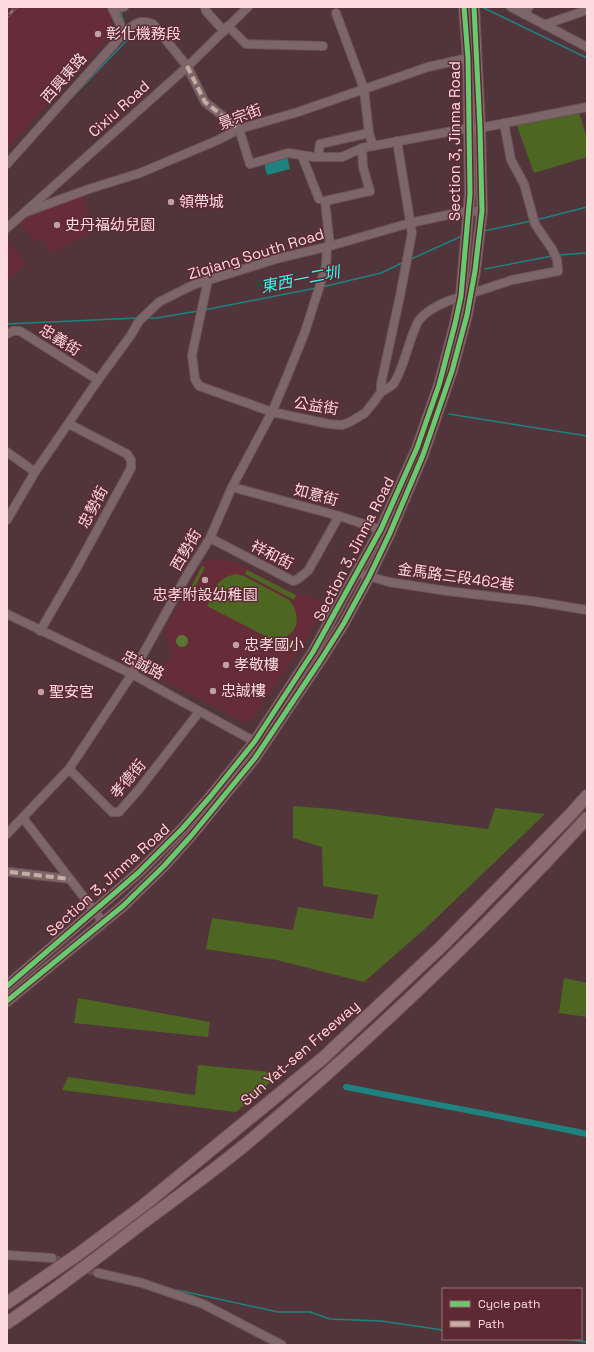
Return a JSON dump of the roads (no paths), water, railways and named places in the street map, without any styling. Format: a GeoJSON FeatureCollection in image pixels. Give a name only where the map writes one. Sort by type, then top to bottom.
{"type":"FeatureCollection","features":[{"type":"Feature","properties":{"kind":"highway","name":"Sun Yat-sen Freeway"},"geometry":{"type":"LineString","coordinates":[[7,1303],[77,1255],[144,1205],[323,1058],[442,945],[587,796]]}},
{"type":"Feature","properties":{"kind":"highway","name":"Sun Yat-sen Freeway"},"geometry":{"type":"LineString","coordinates":[[7,1323],[50,1293],[244,1146],[337,1065],[464,947],[518,893],[587,818]]}},
{"type":"Feature","properties":{"kind":"main road","name":"Section 3, Jinma Road"},"geometry":{"type":"LineString","coordinates":[[426,434],[461,296],[467,235],[470,194],[468,58],[464,7]]}},
{"type":"Feature","properties":{"kind":"main road","name":"Section 3, Jinma Road"},"geometry":{"type":"LineString","coordinates":[[7,1002],[122,906],[164,866],[191,836],[264,748],[331,644],[369,577],[417,448],[426,434],[452,372],[472,294],[482,211],[480,128],[474,7]]}},
{"type":"Feature","properties":{"kind":"main road","name":"Section 3, Jinma Road"},"geometry":{"type":"LineString","coordinates":[[7,986],[138,873],[182,829],[210,797],[254,741],[313,652],[357,573],[386,531]]}},
{"type":"Feature","properties":{"kind":"street"},"geometry":{"type":"LineString","coordinates":[[124,7],[113,9],[124,33]]}},
{"type":"Feature","properties":{"kind":"street"},"geometry":{"type":"LineString","coordinates":[[205,7],[206,11],[246,44],[323,46]]}},
{"type":"Feature","properties":{"kind":"street","name":"Cixiu Road"},"geometry":{"type":"LineString","coordinates":[[7,228],[187,66],[248,7]]}},
{"type":"Feature","properties":{"kind":"street"},"geometry":{"type":"LineString","coordinates":[[511,7],[526,10],[544,25],[587,47]]}},
{"type":"Feature","properties":{"kind":"street"},"geometry":{"type":"LineString","coordinates":[[544,25],[587,10]]}},
{"type":"Feature","properties":{"kind":"street"},"geometry":{"type":"LineString","coordinates":[[336,13],[364,89],[369,133],[373,146]]}},
{"type":"Feature","properties":{"kind":"street","name":"西興東路"},"geometry":{"type":"LineString","coordinates":[[7,164],[124,33],[136,23],[146,21],[153,24],[187,66],[205,102],[239,129]]}},
{"type":"Feature","properties":{"kind":"street","name":"景宗街"},"geometry":{"type":"LineString","coordinates":[[26,212],[89,189],[140,173],[218,140],[239,129],[298,112],[428,67],[468,58]]}},
{"type":"Feature","properties":{"kind":"street"},"geometry":{"type":"LineString","coordinates":[[239,129],[250,164],[288,153],[302,156],[342,157],[362,148],[469,128],[480,128],[587,107]]}},
{"type":"Feature","properties":{"kind":"street","name":"公益街"},"geometry":{"type":"LineString","coordinates":[[208,280],[192,355],[195,379],[199,386],[272,412],[329,424],[342,425],[350,422],[365,413],[381,392],[388,389],[393,384],[398,375],[419,320],[427,312],[440,304],[461,296],[472,294],[512,280],[558,271],[556,255],[534,220],[524,184],[511,160],[504,123]]}},
{"type":"Feature","properties":{"kind":"street"},"geometry":{"type":"LineString","coordinates":[[318,157],[320,144],[369,133]]}},
{"type":"Feature","properties":{"kind":"street"},"geometry":{"type":"LineString","coordinates":[[381,392],[380,384],[400,296],[412,232],[398,141]]}},
{"type":"Feature","properties":{"kind":"street"},"geometry":{"type":"LineString","coordinates":[[322,200],[370,191],[363,167],[362,148]]}},
{"type":"Feature","properties":{"kind":"street","name":"西勢街"},"geometry":{"type":"LineString","coordinates":[[7,834],[69,769],[132,674],[187,575],[210,538],[232,487],[272,412],[314,306],[326,266],[328,246],[322,200],[302,156]]}},
{"type":"Feature","properties":{"kind":"street","name":"Ziqiang South Road"},"geometry":{"type":"LineString","coordinates":[[7,520],[35,472],[139,321],[159,302],[193,285],[276,259],[410,223],[461,212],[482,211]]}},
{"type":"Feature","properties":{"kind":"street","name":"忠義街"},"geometry":{"type":"LineString","coordinates":[[7,334],[13,331],[20,332],[98,380]]}},
{"type":"Feature","properties":{"kind":"street","name":"忠勢街"},"geometry":{"type":"LineString","coordinates":[[40,631],[76,569],[131,468],[132,460],[127,454],[69,424]]}},
{"type":"Feature","properties":{"kind":"street"},"geometry":{"type":"LineString","coordinates":[[7,452],[35,472]]}},
{"type":"Feature","properties":{"kind":"street","name":"如意街"},"geometry":{"type":"LineString","coordinates":[[232,487],[339,516],[386,531]]}},
{"type":"Feature","properties":{"kind":"street","name":"祥和街"},"geometry":{"type":"LineString","coordinates":[[210,538],[286,579],[293,581],[308,571],[339,516]]}},
{"type":"Feature","properties":{"kind":"street","name":"金馬路三段462巷"},"geometry":{"type":"LineString","coordinates":[[357,573],[389,582],[447,591],[532,601],[587,610]]}},
{"type":"Feature","properties":{"kind":"street","name":"忠誠路"},"geometry":{"type":"LineString","coordinates":[[7,614],[132,674],[254,741],[264,748]]}},
{"type":"Feature","properties":{"kind":"street","name":"孝德街"},"geometry":{"type":"LineString","coordinates":[[69,769],[112,812],[119,812],[140,788],[199,712]]}},
{"type":"Feature","properties":{"kind":"street"},"geometry":{"type":"LineString","coordinates":[[23,818],[103,922]]}},
{"type":"Feature","properties":{"kind":"street"},"geometry":{"type":"LineString","coordinates":[[10,872],[70,879]]}},
{"type":"Feature","properties":{"kind":"street"},"geometry":{"type":"LineString","coordinates":[[7,1255],[52,1258]]}},
{"type":"Feature","properties":{"kind":"street"},"geometry":{"type":"LineString","coordinates":[[98,1273],[142,1283],[203,1304],[282,1345]]}},
{"type":"Feature","properties":{"kind":"water"},"geometry":{"type":"Polygon","coordinates":[[[287,155],[290,169],[267,175],[264,162],[287,155]]]}},
{"type":"Feature","properties":{"kind":"waterway"},"geometry":{"type":"LineString","coordinates":[[482,7],[587,58]]}},
{"type":"Feature","properties":{"kind":"waterway"},"geometry":{"type":"LineString","coordinates":[[120,10],[126,28]]}},
{"type":"Feature","properties":{"kind":"waterway"},"geometry":{"type":"LineString","coordinates":[[62,108],[127,40],[129,37],[128,33]]}},
{"type":"Feature","properties":{"kind":"waterway","name":"東西一二圳"},"geometry":{"type":"LineString","coordinates":[[536,220],[587,207]]}},
{"type":"Feature","properties":{"kind":"waterway","name":"東西一二圳"},"geometry":{"type":"LineString","coordinates":[[484,231],[531,221]]}},
{"type":"Feature","properties":{"kind":"waterway","name":"東西一二圳"},"geometry":{"type":"LineString","coordinates":[[409,260],[462,236]]}},
{"type":"Feature","properties":{"kind":"waterway"},"geometry":{"type":"LineString","coordinates":[[557,255],[587,253]]}},
{"type":"Feature","properties":{"kind":"waterway"},"geometry":{"type":"LineString","coordinates":[[485,269],[552,256]]}},
{"type":"Feature","properties":{"kind":"waterway","name":"東西一二圳"},"geometry":{"type":"LineString","coordinates":[[322,287],[381,273],[404,262]]}},
{"type":"Feature","properties":{"kind":"waterway","name":"東西一二圳"},"geometry":{"type":"LineString","coordinates":[[204,310],[316,288]]}},
{"type":"Feature","properties":{"kind":"waterway","name":"東西一二圳"},"geometry":{"type":"LineString","coordinates":[[147,318],[157,318],[198,311]]}},
{"type":"Feature","properties":{"kind":"waterway","name":"東西一二圳"},"geometry":{"type":"LineString","coordinates":[[7,324],[137,318]]}},
{"type":"Feature","properties":{"kind":"waterway"},"geometry":{"type":"LineString","coordinates":[[449,414],[587,436]]}},
{"type":"Feature","properties":{"kind":"waterway"},"geometry":{"type":"LineString","coordinates":[[346,1087],[587,1134]]}},
{"type":"Feature","properties":{"kind":"waterway"},"geometry":{"type":"LineString","coordinates":[[177,1290],[278,1312],[310,1312],[330,1319],[381,1321],[442,1330]]}},
{"type":"Feature","properties":{"kind":"waterway"},"geometry":{"type":"LineString","coordinates":[[572,1340],[587,1342]]}},
{"type":"Feature","properties":{"kind":"tunnel"},"geometry":{"type":"LineString","coordinates":[[52,1258],[98,1273]]}},
{"type":"Feature","properties":{"kind":"railway"},"geometry":{"type":"LineString","coordinates":[[7,17],[16,7]]}},
{"type":"Feature","properties":{"kind":"place","name":"彰化機務段"},"geometry":{"type":"Point","coordinates":[98,34]}},
{"type":"Feature","properties":{"kind":"place","name":"領帶城"},"geometry":{"type":"Point","coordinates":[171,202]}},
{"type":"Feature","properties":{"kind":"place","name":"史丹福幼兒園"},"geometry":{"type":"Point","coordinates":[57,225]}},
{"type":"Feature","properties":{"kind":"place","name":"忠孝附設幼稚園"},"geometry":{"type":"Point","coordinates":[205,580]}},
{"type":"Feature","properties":{"kind":"place","name":"忠孝國小"},"geometry":{"type":"Point","coordinates":[236,645]}},
{"type":"Feature","properties":{"kind":"place","name":"孝敬樓"},"geometry":{"type":"Point","coordinates":[226,665]}},
{"type":"Feature","properties":{"kind":"place","name":"忠誠樓"},"geometry":{"type":"Point","coordinates":[213,691]}},
{"type":"Feature","properties":{"kind":"place","name":"聖安宮"},"geometry":{"type":"Point","coordinates":[41,692]}}]}
